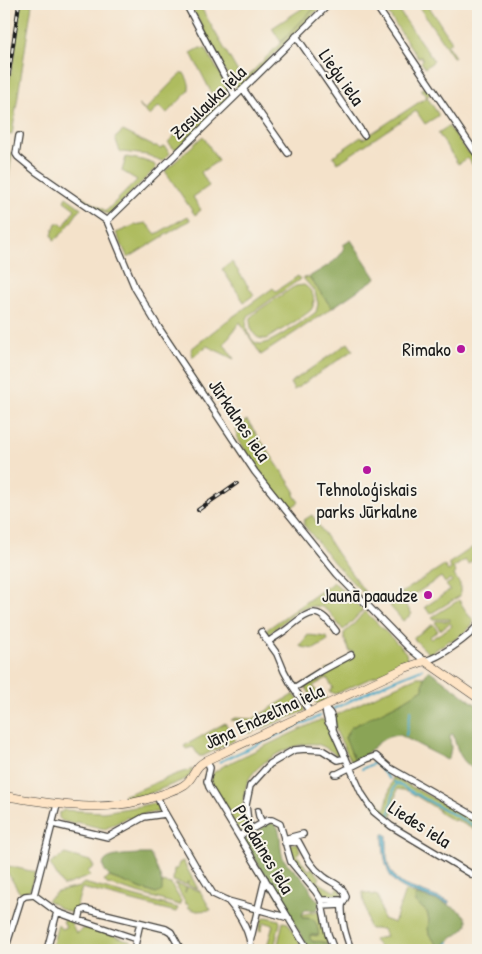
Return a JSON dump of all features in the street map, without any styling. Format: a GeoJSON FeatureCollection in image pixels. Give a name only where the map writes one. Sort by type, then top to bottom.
{"type":"FeatureCollection","features":[{"type":"Feature","properties":{"kind":"street"},"geometry":{"type":"LineString","coordinates":[[186,4],[235,96]]}},
{"type":"Feature","properties":{"kind":"street","name":"Zasulauka iela"},"geometry":{"type":"LineString","coordinates":[[107,221],[328,4]]}},
{"type":"Feature","properties":{"kind":"street"},"geometry":{"type":"LineString","coordinates":[[375,4],[478,156]]}},
{"type":"Feature","properties":{"kind":"street","name":"Lieģu iela"},"geometry":{"type":"LineString","coordinates":[[296,36],[364,135]]}},
{"type":"Feature","properties":{"kind":"street"},"geometry":{"type":"LineString","coordinates":[[243,89],[288,153]]}},
{"type":"Feature","properties":{"kind":"street"},"geometry":{"type":"LineString","coordinates":[[19,136],[16,154],[18,157],[107,221]]}},
{"type":"Feature","properties":{"kind":"street","name":"Jūrkalnes iela"},"geometry":{"type":"LineString","coordinates":[[107,221],[135,288],[159,328],[255,472],[338,574],[409,648],[478,698]]}},
{"type":"Feature","properties":{"kind":"street"},"geometry":{"type":"LineString","coordinates":[[268,642],[310,613],[324,616],[336,631]]}},
{"type":"Feature","properties":{"kind":"street"},"geometry":{"type":"LineString","coordinates":[[425,661],[460,642],[473,632],[478,625]]}},
{"type":"Feature","properties":{"kind":"street"},"geometry":{"type":"LineString","coordinates":[[262,632],[277,654],[284,671],[310,712]]}},
{"type":"Feature","properties":{"kind":"street"},"geometry":{"type":"LineString","coordinates":[[294,688],[351,655]]}},
{"type":"Feature","properties":{"kind":"street","name":"Jāņa Endzelīna iela"},"geometry":{"type":"LineString","coordinates":[[4,796],[57,805],[92,807],[138,802],[157,796],[185,785],[199,765],[207,760],[310,712],[325,708],[410,666],[425,661]]}},
{"type":"Feature","properties":{"kind":"street","name":"Liedes iela"},"geometry":{"type":"LineString","coordinates":[[325,708],[328,722],[367,803],[374,812],[384,821],[478,878]]}},
{"type":"Feature","properties":{"kind":"street"},"geometry":{"type":"LineString","coordinates":[[252,829],[248,822],[246,805],[250,786],[270,764],[294,750],[306,749],[322,750],[338,760],[346,758]]}},
{"type":"Feature","properties":{"kind":"street"},"geometry":{"type":"LineString","coordinates":[[335,774],[371,758],[378,757],[390,768],[478,818]]}},
{"type":"Feature","properties":{"kind":"street","name":"Priedaines iela"},"geometry":{"type":"LineString","coordinates":[[207,760],[210,768],[207,781],[209,787],[308,950]]}},
{"type":"Feature","properties":{"kind":"street"},"geometry":{"type":"LineString","coordinates":[[157,796],[165,814],[210,891],[228,901],[289,918]]}},
{"type":"Feature","properties":{"kind":"street"},"geometry":{"type":"LineString","coordinates":[[34,895],[57,805]]}},
{"type":"Feature","properties":{"kind":"street"},"geometry":{"type":"LineString","coordinates":[[258,811],[258,816],[262,823]]}},
{"type":"Feature","properties":{"kind":"street"},"geometry":{"type":"LineString","coordinates":[[53,824],[108,837],[144,817],[165,814]]}},
{"type":"Feature","properties":{"kind":"street"},"geometry":{"type":"LineString","coordinates":[[239,836],[262,823],[272,820],[278,822],[291,862],[316,892],[322,903],[328,934],[334,950]]}},
{"type":"Feature","properties":{"kind":"street"},"geometry":{"type":"LineString","coordinates":[[285,841],[303,834]]}},
{"type":"Feature","properties":{"kind":"street"},"geometry":{"type":"LineString","coordinates":[[285,841],[298,841],[312,866],[322,876],[342,888],[345,893],[346,897],[341,902],[322,903]]}},
{"type":"Feature","properties":{"kind":"street"},"geometry":{"type":"LineString","coordinates":[[250,942],[265,879]]}},
{"type":"Feature","properties":{"kind":"street"},"geometry":{"type":"LineString","coordinates":[[5,950],[21,899],[25,896],[34,895],[57,912],[136,939]]}},
{"type":"Feature","properties":{"kind":"street"},"geometry":{"type":"LineString","coordinates":[[228,901],[248,931],[251,950]]}},
{"type":"Feature","properties":{"kind":"street"},"geometry":{"type":"LineString","coordinates":[[341,902],[341,913],[351,950]]}},
{"type":"Feature","properties":{"kind":"street"},"geometry":{"type":"LineString","coordinates":[[79,920],[81,911],[85,909],[166,930],[171,932],[181,950]]}},
{"type":"Feature","properties":{"kind":"street"},"geometry":{"type":"LineString","coordinates":[[47,950],[57,912]]}},
{"type":"Feature","properties":{"kind":"street"},"geometry":{"type":"LineString","coordinates":[[134,950],[140,923]]}},
{"type":"Feature","properties":{"kind":"green space"},"geometry":{"type":"Polygon","coordinates":[[[21,4],[32,4],[12,135],[6,134],[6,105],[15,56],[21,4]]]}},
{"type":"Feature","properties":{"kind":"green space"},"geometry":{"type":"Polygon","coordinates":[[[190,4],[199,4],[243,81],[319,4],[324,4],[242,86],[237,88],[232,84],[190,4]]]}},
{"type":"Feature","properties":{"kind":"green space"},"geometry":{"type":"Polygon","coordinates":[[[309,4],[318,4],[281,42],[272,28],[309,4]]]}},
{"type":"Feature","properties":{"kind":"green space"},"geometry":{"type":"Polygon","coordinates":[[[417,4],[427,4],[430,8],[451,40],[447,45],[455,57],[453,57],[417,4]]]}},
{"type":"Feature","properties":{"kind":"green space"},"geometry":{"type":"Polygon","coordinates":[[[393,5],[434,61],[425,68],[421,62],[423,60],[421,56],[418,58],[386,10],[393,5]]]}},
{"type":"Feature","properties":{"kind":"green space"},"geometry":{"type":"Polygon","coordinates":[[[200,48],[206,49],[229,90],[229,98],[177,149],[173,148],[168,142],[210,100],[208,98],[212,94],[191,53],[200,48]]]}},
{"type":"Feature","properties":{"kind":"green space"},"geometry":{"type":"Polygon","coordinates":[[[181,73],[184,73],[188,80],[188,92],[167,113],[159,106],[150,116],[138,105],[145,110],[181,73]]]}},
{"type":"Feature","properties":{"kind":"green space"},"geometry":{"type":"Polygon","coordinates":[[[427,86],[431,93],[427,97],[421,89],[427,86]]]}},
{"type":"Feature","properties":{"kind":"green space"},"geometry":{"type":"Polygon","coordinates":[[[427,97],[438,116],[425,124],[416,111],[338,163],[333,156],[361,137],[363,139],[427,97]]]}},
{"type":"Feature","properties":{"kind":"green space"},"geometry":{"type":"Polygon","coordinates":[[[449,127],[468,153],[471,151],[478,162],[478,173],[468,158],[458,164],[438,133],[449,127]]]}},
{"type":"Feature","properties":{"kind":"green space"},"geometry":{"type":"Polygon","coordinates":[[[123,131],[160,149],[164,146],[170,153],[162,161],[147,155],[122,152],[115,138],[123,131]]]}},
{"type":"Feature","properties":{"kind":"green space"},"geometry":{"type":"Polygon","coordinates":[[[203,136],[218,161],[201,172],[209,186],[193,197],[201,210],[195,215],[165,171],[203,136]]]}},
{"type":"Feature","properties":{"kind":"green space"},"geometry":{"type":"Polygon","coordinates":[[[4,151],[12,153],[5,206],[4,206],[4,151]]]}},
{"type":"Feature","properties":{"kind":"green space"},"geometry":{"type":"Polygon","coordinates":[[[126,157],[154,164],[156,168],[112,212],[109,214],[105,213],[79,196],[106,211],[137,180],[122,171],[126,157]]]}},
{"type":"Feature","properties":{"kind":"green space"},"geometry":{"type":"Polygon","coordinates":[[[66,197],[81,208],[64,231],[54,240],[52,234],[56,223],[64,226],[75,209],[64,201],[66,197]]]}},
{"type":"Feature","properties":{"kind":"green space"},"geometry":{"type":"Polygon","coordinates":[[[188,216],[190,220],[128,258],[116,233],[135,225],[146,223],[156,234],[188,216]]]}},
{"type":"Feature","properties":{"kind":"green space"},"geometry":{"type":"Polygon","coordinates":[[[351,240],[376,278],[332,308],[309,277],[338,258],[344,249],[343,245],[351,240]]]}},
{"type":"Feature","properties":{"kind":"green space"},"geometry":{"type":"Polygon","coordinates":[[[232,262],[254,295],[244,302],[222,269],[232,262]]]}},
{"type":"Feature","properties":{"kind":"green space"},"geometry":{"type":"Polygon","coordinates":[[[298,276],[299,280],[249,315],[247,327],[254,341],[261,344],[266,343],[316,312],[318,304],[315,292],[303,278],[309,277],[332,308],[261,355],[240,322],[224,344],[234,359],[207,346],[193,357],[191,349],[224,323],[273,288],[276,291],[298,276]]]}},
{"type":"Feature","properties":{"kind":"green space"},"geometry":{"type":"Polygon","coordinates":[[[304,285],[310,290],[314,299],[311,310],[266,339],[255,336],[250,320],[252,316],[292,288],[304,285]]]}},
{"type":"Feature","properties":{"kind":"green space"},"geometry":{"type":"Polygon","coordinates":[[[348,343],[353,350],[294,390],[290,383],[348,343]]]}},
{"type":"Feature","properties":{"kind":"green space"},"geometry":{"type":"Polygon","coordinates":[[[247,420],[295,491],[294,495],[299,502],[292,507],[288,506],[262,476],[238,439],[236,428],[247,420]]]}},
{"type":"Feature","properties":{"kind":"green space"},"geometry":{"type":"Polygon","coordinates":[[[312,515],[367,595],[335,564],[304,525],[304,520],[312,515]]]}},
{"type":"Feature","properties":{"kind":"green space"},"geometry":{"type":"Polygon","coordinates":[[[476,545],[478,549],[478,567],[473,560],[468,564],[465,560],[453,568],[456,573],[454,575],[460,584],[460,596],[430,614],[425,607],[450,590],[446,585],[452,581],[450,579],[445,583],[441,577],[412,596],[410,594],[406,597],[407,599],[404,602],[412,614],[403,621],[390,606],[395,601],[394,598],[444,565],[448,571],[451,569],[448,564],[476,545]]]}},
{"type":"Feature","properties":{"kind":"green space"},"geometry":{"type":"Polygon","coordinates":[[[334,582],[363,610],[347,627],[343,630],[330,613],[322,607],[314,606],[299,609],[269,634],[266,630],[334,582]]]}},
{"type":"Feature","properties":{"kind":"green space"},"geometry":{"type":"Polygon","coordinates":[[[459,600],[469,616],[474,620],[473,624],[459,637],[428,653],[413,638],[433,624],[438,631],[429,637],[431,639],[452,626],[450,623],[440,630],[435,622],[450,621],[450,619],[434,619],[432,617],[459,600]]]}},
{"type":"Feature","properties":{"kind":"green space"},"geometry":{"type":"Polygon","coordinates":[[[365,611],[401,647],[406,653],[407,659],[396,667],[335,694],[329,691],[333,688],[327,678],[313,686],[319,696],[324,693],[326,698],[317,704],[304,685],[315,678],[318,681],[328,675],[326,670],[334,668],[354,655],[352,651],[350,652],[344,638],[344,633],[365,611]]]}},
{"type":"Feature","properties":{"kind":"green space"},"geometry":{"type":"Polygon","coordinates":[[[308,635],[327,637],[328,641],[314,649],[301,647],[300,645],[308,635]]]}},
{"type":"Feature","properties":{"kind":"green space"},"geometry":{"type":"Polygon","coordinates":[[[429,670],[478,706],[478,772],[464,761],[456,746],[453,734],[450,735],[451,748],[447,760],[400,735],[384,739],[355,761],[345,738],[350,728],[423,689],[424,677],[429,670]]]}},
{"type":"Feature","properties":{"kind":"green space"},"geometry":{"type":"Polygon","coordinates":[[[417,677],[424,677],[423,689],[350,728],[345,738],[355,761],[351,761],[336,731],[334,716],[417,677]]]}},
{"type":"Feature","properties":{"kind":"green space"},"geometry":{"type":"Polygon","coordinates":[[[294,694],[305,711],[250,733],[240,721],[231,720],[235,718],[253,719],[294,694]]]}},
{"type":"Feature","properties":{"kind":"green space"},"geometry":{"type":"Polygon","coordinates":[[[322,719],[334,735],[340,757],[320,745],[308,744],[279,753],[261,765],[248,781],[243,804],[246,828],[240,832],[212,786],[213,773],[225,765],[322,719]]]}},
{"type":"Feature","properties":{"kind":"green space"},"geometry":{"type":"Polygon","coordinates":[[[225,723],[235,740],[203,756],[199,756],[193,747],[186,749],[184,746],[225,723]]]}},
{"type":"Feature","properties":{"kind":"green space"},"geometry":{"type":"Polygon","coordinates":[[[193,769],[188,778],[139,798],[128,800],[123,797],[124,795],[193,769]]]}},
{"type":"Feature","properties":{"kind":"green space"},"geometry":{"type":"Polygon","coordinates":[[[393,777],[478,822],[478,832],[438,812],[439,810],[408,791],[397,789],[392,816],[385,815],[374,805],[374,801],[385,809],[393,777]]]}},
{"type":"Feature","properties":{"kind":"green space"},"geometry":{"type":"Polygon","coordinates":[[[154,803],[161,812],[146,813],[131,822],[128,817],[105,829],[76,822],[75,824],[62,821],[58,814],[64,810],[103,812],[154,803]]]}},
{"type":"Feature","properties":{"kind":"green space"},"geometry":{"type":"Polygon","coordinates":[[[269,823],[274,824],[279,831],[282,856],[285,861],[304,880],[311,893],[319,902],[317,910],[305,910],[302,914],[303,918],[313,919],[317,925],[319,935],[310,935],[310,939],[312,941],[324,942],[331,950],[310,950],[243,839],[246,834],[254,831],[258,832],[269,823]]]}},
{"type":"Feature","properties":{"kind":"green space"},"geometry":{"type":"Polygon","coordinates":[[[298,843],[300,852],[297,855],[308,870],[312,868],[320,877],[318,882],[335,892],[338,888],[340,889],[343,896],[324,896],[304,874],[294,860],[289,844],[298,843]]]}},
{"type":"Feature","properties":{"kind":"green space"},"geometry":{"type":"Polygon","coordinates":[[[65,854],[90,861],[94,867],[88,871],[90,876],[63,886],[50,864],[65,854]]]}},
{"type":"Feature","properties":{"kind":"green space"},"geometry":{"type":"Polygon","coordinates":[[[150,854],[160,876],[162,891],[156,894],[110,877],[104,869],[103,864],[111,857],[150,854]]]}},
{"type":"Feature","properties":{"kind":"green space"},"geometry":{"type":"Polygon","coordinates":[[[183,861],[198,889],[187,885],[188,881],[186,885],[173,881],[174,869],[177,869],[179,863],[183,861]]]}},
{"type":"Feature","properties":{"kind":"green space"},"geometry":{"type":"Polygon","coordinates":[[[8,866],[35,872],[30,890],[19,892],[6,870],[8,866]]]}},
{"type":"Feature","properties":{"kind":"green space"},"geometry":{"type":"Polygon","coordinates":[[[110,877],[156,894],[163,884],[162,882],[171,884],[181,901],[179,905],[107,884],[104,880],[110,877]]]}},
{"type":"Feature","properties":{"kind":"green space"},"geometry":{"type":"Polygon","coordinates":[[[84,883],[178,908],[176,912],[82,888],[74,914],[61,909],[47,900],[57,892],[79,887],[84,883]]]}},
{"type":"Feature","properties":{"kind":"green space"},"geometry":{"type":"Polygon","coordinates":[[[175,884],[186,887],[185,893],[187,887],[200,891],[211,910],[197,911],[189,908],[175,884]]]}},
{"type":"Feature","properties":{"kind":"green space"},"geometry":{"type":"Polygon","coordinates":[[[405,891],[418,895],[415,897],[427,912],[429,934],[439,947],[435,950],[395,950],[392,948],[382,950],[373,939],[386,937],[383,929],[369,928],[363,892],[378,896],[383,919],[394,923],[405,891]]]}},
{"type":"Feature","properties":{"kind":"green space"},"geometry":{"type":"Polygon","coordinates":[[[418,895],[441,902],[458,910],[465,916],[467,922],[465,928],[443,946],[439,947],[429,934],[427,912],[416,903],[415,897],[418,895]]]}},
{"type":"Feature","properties":{"kind":"green space"},"geometry":{"type":"Polygon","coordinates":[[[321,911],[328,944],[314,942],[309,938],[310,935],[317,936],[309,918],[302,917],[303,914],[321,911]]]}},
{"type":"Feature","properties":{"kind":"green space"},"geometry":{"type":"Polygon","coordinates":[[[267,917],[279,920],[280,923],[274,948],[266,950],[273,925],[264,922],[261,931],[259,930],[262,919],[267,917]]]}},
{"type":"Feature","properties":{"kind":"green space"},"geometry":{"type":"Polygon","coordinates":[[[63,921],[71,922],[76,933],[87,927],[99,932],[102,931],[130,941],[133,943],[132,950],[51,950],[58,924],[61,929],[66,927],[63,921]]]}},
{"type":"Feature","properties":{"kind":"green space"},"geometry":{"type":"Polygon","coordinates":[[[283,922],[288,923],[304,950],[277,950],[283,922]]]}},
{"type":"Feature","properties":{"kind":"water"},"geometry":{"type":"Polygon","coordinates":[[[383,834],[387,835],[389,868],[396,879],[404,885],[450,902],[449,904],[413,892],[395,882],[386,866],[383,834]]]}},
{"type":"Feature","properties":{"kind":"waterway"},"geometry":{"type":"LineString","coordinates":[[333,709],[387,683],[422,669]]}},
{"type":"Feature","properties":{"kind":"waterway"},"geometry":{"type":"LineString","coordinates":[[406,735],[411,710]]}},
{"type":"Feature","properties":{"kind":"waterway"},"geometry":{"type":"LineString","coordinates":[[219,762],[320,716]]}},
{"type":"Feature","properties":{"kind":"waterway"},"geometry":{"type":"LineString","coordinates":[[362,769],[374,763],[389,779]]}},
{"type":"Feature","properties":{"kind":"waterway"},"geometry":{"type":"LineString","coordinates":[[394,782],[478,828]]}},
{"type":"Feature","properties":{"kind":"waterway"},"geometry":{"type":"LineString","coordinates":[[389,816],[394,788],[397,783]]}},
{"type":"Feature","properties":{"kind":"waterway"},"geometry":{"type":"LineString","coordinates":[[446,950],[446,945],[449,942]]}},
{"type":"Feature","properties":{"kind":"railway"},"geometry":{"type":"LineString","coordinates":[[4,107],[19,4]]}},
{"type":"Feature","properties":{"kind":"railway"},"geometry":{"type":"LineString","coordinates":[[198,510],[237,483]]}},
{"type":"Feature","properties":{"kind":"place","name":"Rimako"},"geometry":{"type":"Point","coordinates":[461,349]}},
{"type":"Feature","properties":{"kind":"place","name":"Tehnoloģiskais parks Jūrkalne"},"geometry":{"type":"Point","coordinates":[367,470]}},
{"type":"Feature","properties":{"kind":"place","name":"Jaunā paaudze"},"geometry":{"type":"Point","coordinates":[428,595]}}]}
